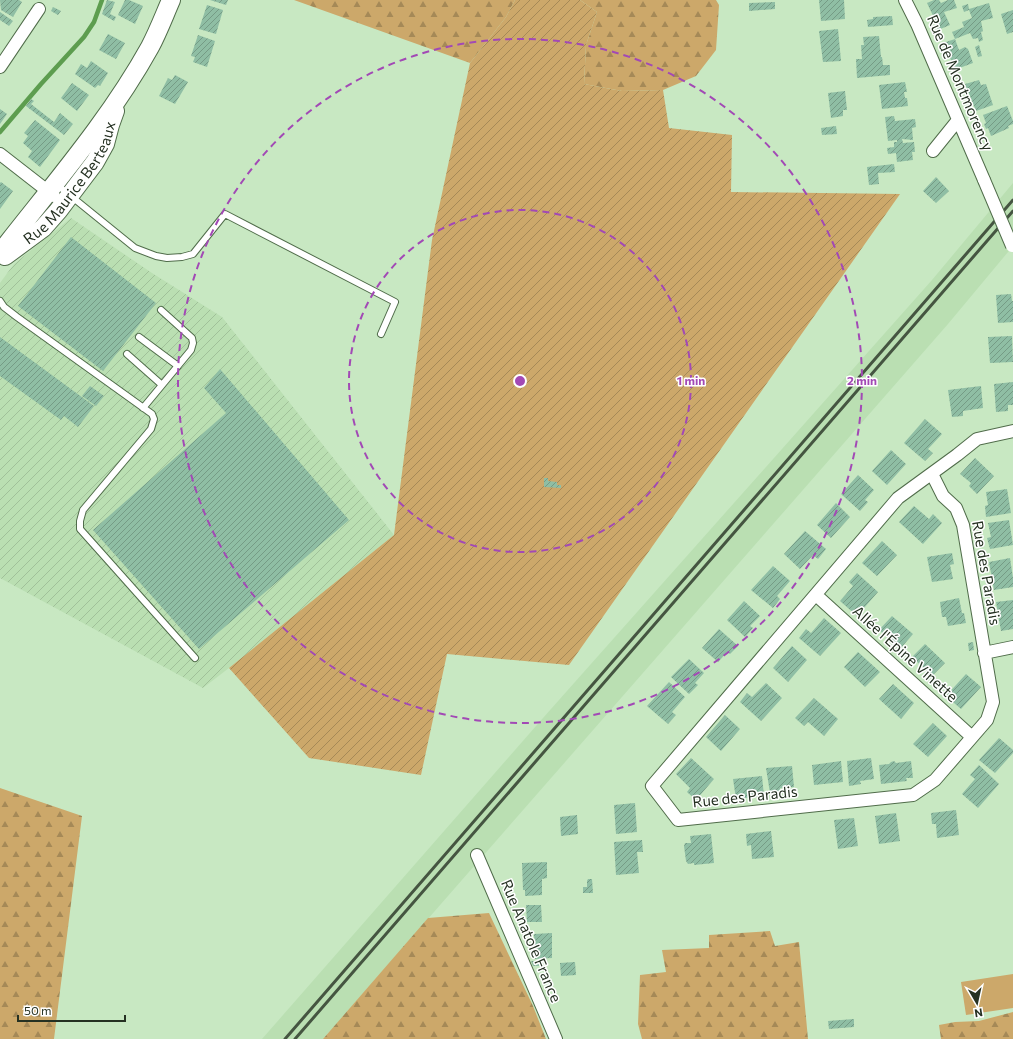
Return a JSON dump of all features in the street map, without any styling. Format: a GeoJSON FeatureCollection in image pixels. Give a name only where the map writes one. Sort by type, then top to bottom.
{"type":"FeatureCollection","features":[{"type":"Feature","properties":{"kind":"main road","name":"Rue Maurice Berteaux"},"geometry":{"type":"LineString","coordinates":[[0,253],[87,142],[122,92],[151,46],[171,0]]}},
{"type":"Feature","properties":{"kind":"main road","name":"Rue Maurice Berteaux"},"geometry":{"type":"LineString","coordinates":[[0,260],[43,228],[95,162],[106,144],[110,125],[122,92]]}},
{"type":"Feature","properties":{"kind":"street","name":"Rue de Montmorency"},"geometry":{"type":"LineString","coordinates":[[905,0],[917,24],[1012,247]]}},
{"type":"Feature","properties":{"kind":"street"},"geometry":{"type":"LineString","coordinates":[[0,68],[39,9]]}},
{"type":"Feature","properties":{"kind":"street"},"geometry":{"type":"LineString","coordinates":[[933,151],[958,120]]}},
{"type":"Feature","properties":{"kind":"street"},"geometry":{"type":"LineString","coordinates":[[0,154],[67,198]]}},
{"type":"Feature","properties":{"kind":"street","name":"Rue des Paradis"},"geometry":{"type":"LineString","coordinates":[[932,474],[943,496],[956,508],[963,525],[993,702],[987,720],[935,780],[912,795],[678,820],[652,786],[898,498],[977,439],[1013,431]]}},
{"type":"Feature","properties":{"kind":"street","name":"Allée l'Épine Vinette"},"geometry":{"type":"LineString","coordinates":[[816,595],[972,737]]}},
{"type":"Feature","properties":{"kind":"street"},"geometry":{"type":"LineString","coordinates":[[984,653],[1013,647]]}},
{"type":"Feature","properties":{"kind":"street","name":"Rue Anatole France"},"geometry":{"type":"LineString","coordinates":[[477,856],[556,1039]]}},
{"type":"Feature","properties":{"kind":"lane"},"geometry":{"type":"LineString","coordinates":[[67,198],[135,248],[156,256],[167,258],[182,258],[193,254],[225,214],[395,302],[381,334]]}},
{"type":"Feature","properties":{"kind":"lane"},"geometry":{"type":"LineString","coordinates":[[0,301],[4,307],[17,317],[152,414],[154,419],[151,429],[83,510],[80,521],[80,529],[195,658]]}},
{"type":"Feature","properties":{"kind":"lane"},"geometry":{"type":"LineString","coordinates":[[143,408],[191,350],[193,343],[192,338],[161,310]]}},
{"type":"Feature","properties":{"kind":"lane"},"geometry":{"type":"LineString","coordinates":[[139,337],[178,366]]}},
{"type":"Feature","properties":{"kind":"lane"},"geometry":{"type":"LineString","coordinates":[[127,354],[162,385]]}},
{"type":"Feature","properties":{"kind":"shaded area"},"geometry":{"type":"Polygon","coordinates":[[[1013,183],[1013,246],[948,324],[323,1039],[262,1039],[543,718],[932,280],[1013,183]]]}},
{"type":"Feature","properties":{"kind":"shaded area"},"geometry":{"type":"Polygon","coordinates":[[[71,218],[152,273],[222,317],[394,535],[203,688],[0,578],[0,283],[14,264],[71,218]]]}},
{"type":"Feature","properties":{"kind":"green space"},"geometry":{"type":"Polygon","coordinates":[[[294,0],[515,0],[506,17],[470,63],[294,0]]]}},
{"type":"Feature","properties":{"kind":"green space"},"geometry":{"type":"Polygon","coordinates":[[[515,0],[580,0],[597,12],[586,45],[584,84],[622,91],[663,90],[669,128],[732,135],[731,192],[900,194],[569,665],[447,654],[421,775],[309,758],[229,668],[394,535],[432,240],[470,63],[506,17],[515,0]]]}},
{"type":"Feature","properties":{"kind":"green space"},"geometry":{"type":"Polygon","coordinates":[[[580,0],[716,0],[719,5],[716,50],[696,76],[663,90],[622,91],[584,84],[586,45],[597,12],[580,0]]]}},
{"type":"Feature","properties":{"kind":"green space"},"geometry":{"type":"Polygon","coordinates":[[[0,788],[82,816],[54,1039],[0,1039],[0,788]]]}},
{"type":"Feature","properties":{"kind":"green space"},"geometry":{"type":"Polygon","coordinates":[[[489,913],[533,1006],[546,1039],[323,1039],[428,918],[489,913]]]}},
{"type":"Feature","properties":{"kind":"green space"},"geometry":{"type":"Polygon","coordinates":[[[770,931],[775,946],[799,942],[808,1039],[642,1039],[638,1024],[640,975],[666,972],[662,950],[709,948],[709,935],[770,931]]]}},
{"type":"Feature","properties":{"kind":"green space"},"geometry":{"type":"Polygon","coordinates":[[[1013,974],[1013,1008],[966,1015],[961,982],[1013,974]]]}},
{"type":"Feature","properties":{"kind":"green space"},"geometry":{"type":"Polygon","coordinates":[[[1013,1012],[1013,1039],[941,1039],[939,1025],[955,1022],[979,1021],[1013,1012]]]}},
{"type":"Feature","properties":{"kind":"building"},"geometry":{"type":"Polygon","coordinates":[[[0,0],[19,0],[22,2],[13,17],[1,10],[0,0]]]}},
{"type":"Feature","properties":{"kind":"building"},"geometry":{"type":"Polygon","coordinates":[[[107,0],[115,2],[110,14],[116,17],[114,21],[102,14],[107,0]]]}},
{"type":"Feature","properties":{"kind":"building"},"geometry":{"type":"Polygon","coordinates":[[[125,0],[129,0],[143,6],[135,24],[118,15],[125,0]]]}},
{"type":"Feature","properties":{"kind":"building"},"geometry":{"type":"Polygon","coordinates":[[[210,0],[228,0],[226,5],[210,0]]]}},
{"type":"Feature","properties":{"kind":"building"},"geometry":{"type":"Polygon","coordinates":[[[819,0],[844,0],[845,19],[821,21],[819,0]]]}},
{"type":"Feature","properties":{"kind":"building"},"geometry":{"type":"Polygon","coordinates":[[[934,0],[939,0],[941,3],[948,0],[954,0],[957,8],[944,12],[950,25],[938,30],[927,3],[934,0]]]}},
{"type":"Feature","properties":{"kind":"building"},"geometry":{"type":"Polygon","coordinates":[[[775,2],[775,9],[749,11],[749,3],[775,2]]]}},
{"type":"Feature","properties":{"kind":"building"},"geometry":{"type":"Polygon","coordinates":[[[989,3],[993,18],[981,21],[983,40],[979,42],[978,38],[973,39],[970,33],[955,39],[952,32],[964,27],[962,22],[972,18],[969,10],[964,12],[962,6],[968,4],[969,9],[989,3]]]}},
{"type":"Feature","properties":{"kind":"building"},"geometry":{"type":"Polygon","coordinates":[[[207,5],[223,10],[216,34],[199,29],[207,5]]]}},
{"type":"Feature","properties":{"kind":"building"},"geometry":{"type":"Polygon","coordinates":[[[53,7],[61,11],[58,15],[51,11],[53,7]]]}},
{"type":"Feature","properties":{"kind":"building"},"geometry":{"type":"Polygon","coordinates":[[[1013,10],[1013,32],[1007,34],[1001,14],[1013,10]]]}},
{"type":"Feature","properties":{"kind":"building"},"geometry":{"type":"Polygon","coordinates":[[[0,12],[13,21],[9,26],[0,20],[0,12]]]}},
{"type":"Feature","properties":{"kind":"building"},"geometry":{"type":"Polygon","coordinates":[[[892,16],[893,25],[868,27],[867,20],[873,19],[873,17],[892,16]]]}},
{"type":"Feature","properties":{"kind":"building"},"geometry":{"type":"Polygon","coordinates":[[[838,29],[841,61],[823,62],[819,31],[838,29]]]}},
{"type":"Feature","properties":{"kind":"building"},"geometry":{"type":"Polygon","coordinates":[[[108,34],[125,43],[116,59],[99,50],[108,34]]]}},
{"type":"Feature","properties":{"kind":"building"},"geometry":{"type":"Polygon","coordinates":[[[198,35],[215,41],[207,67],[193,62],[195,57],[191,56],[198,35]]]}},
{"type":"Feature","properties":{"kind":"building"},"geometry":{"type":"Polygon","coordinates":[[[879,36],[883,65],[890,65],[890,75],[857,78],[856,59],[862,59],[861,45],[864,45],[863,37],[879,36]]]}},
{"type":"Feature","properties":{"kind":"building"},"geometry":{"type":"Polygon","coordinates":[[[955,39],[959,50],[965,47],[968,49],[973,63],[954,70],[948,51],[946,51],[943,43],[955,39]]]}},
{"type":"Feature","properties":{"kind":"building"},"geometry":{"type":"Polygon","coordinates":[[[979,45],[982,56],[978,57],[975,47],[979,45]]]}},
{"type":"Feature","properties":{"kind":"building"},"geometry":{"type":"Polygon","coordinates":[[[91,61],[108,73],[100,86],[98,85],[95,88],[75,74],[81,64],[87,68],[91,61]]]}},
{"type":"Feature","properties":{"kind":"building"},"geometry":{"type":"Polygon","coordinates":[[[175,75],[188,82],[175,104],[159,96],[168,78],[172,80],[175,75]]]}},
{"type":"Feature","properties":{"kind":"building"},"geometry":{"type":"Polygon","coordinates":[[[979,80],[981,85],[986,84],[993,105],[976,111],[965,84],[979,80]]]}},
{"type":"Feature","properties":{"kind":"building"},"geometry":{"type":"Polygon","coordinates":[[[905,82],[907,92],[904,92],[905,98],[907,98],[908,106],[882,109],[879,85],[905,82]]]}},
{"type":"Feature","properties":{"kind":"building"},"geometry":{"type":"Polygon","coordinates":[[[72,83],[89,95],[77,111],[61,98],[72,83]]]}},
{"type":"Feature","properties":{"kind":"building"},"geometry":{"type":"Polygon","coordinates":[[[845,91],[847,110],[843,110],[843,116],[831,118],[828,93],[845,91]]]}},
{"type":"Feature","properties":{"kind":"building"},"geometry":{"type":"Polygon","coordinates":[[[31,99],[34,101],[31,104],[54,122],[60,113],[73,124],[64,135],[26,106],[31,99]]]}},
{"type":"Feature","properties":{"kind":"building"},"geometry":{"type":"Polygon","coordinates":[[[1007,106],[1013,124],[1008,126],[1009,128],[991,136],[988,128],[986,129],[984,124],[986,123],[983,115],[1007,106]]]}},
{"type":"Feature","properties":{"kind":"building"},"geometry":{"type":"Polygon","coordinates":[[[0,109],[7,114],[0,124],[0,109]]]}},
{"type":"Feature","properties":{"kind":"building"},"geometry":{"type":"Polygon","coordinates":[[[894,116],[895,121],[915,119],[916,127],[912,128],[913,140],[902,139],[903,143],[914,142],[915,152],[912,152],[913,160],[897,162],[896,153],[888,154],[887,148],[894,147],[894,142],[897,142],[897,140],[888,141],[885,117],[894,116]]]}},
{"type":"Feature","properties":{"kind":"building"},"geometry":{"type":"Polygon","coordinates":[[[35,120],[60,140],[40,167],[28,157],[32,151],[23,143],[28,136],[24,133],[35,120]]]}},
{"type":"Feature","properties":{"kind":"building"},"geometry":{"type":"Polygon","coordinates":[[[836,126],[837,134],[822,135],[821,128],[836,126]]]}},
{"type":"Feature","properties":{"kind":"building"},"geometry":{"type":"Polygon","coordinates":[[[894,164],[895,172],[878,173],[879,184],[869,185],[867,167],[894,164]]]}},
{"type":"Feature","properties":{"kind":"building"},"geometry":{"type":"Polygon","coordinates":[[[936,177],[949,191],[936,203],[923,191],[936,177]]]}},
{"type":"Feature","properties":{"kind":"building"},"geometry":{"type":"Polygon","coordinates":[[[1,182],[13,191],[0,209],[0,183],[1,182]]]}},
{"type":"Feature","properties":{"kind":"building"},"geometry":{"type":"Polygon","coordinates":[[[71,237],[156,303],[103,371],[18,306],[71,237]]]}},
{"type":"Feature","properties":{"kind":"building"},"geometry":{"type":"Polygon","coordinates":[[[1011,294],[1013,301],[1013,322],[998,323],[996,295],[1011,294]]]}},
{"type":"Feature","properties":{"kind":"building"},"geometry":{"type":"Polygon","coordinates":[[[1012,336],[1013,362],[990,363],[988,337],[1012,336]]]}},
{"type":"Feature","properties":{"kind":"building"},"geometry":{"type":"Polygon","coordinates":[[[0,337],[94,406],[78,427],[64,416],[61,420],[0,376],[0,337]]]}},
{"type":"Feature","properties":{"kind":"building"},"geometry":{"type":"Polygon","coordinates":[[[220,369],[349,520],[199,649],[93,530],[226,413],[204,388],[220,369]]]}},
{"type":"Feature","properties":{"kind":"building"},"geometry":{"type":"Polygon","coordinates":[[[1013,382],[1013,405],[1008,405],[1008,411],[996,412],[994,384],[1013,382]]]}},
{"type":"Feature","properties":{"kind":"building"},"geometry":{"type":"Polygon","coordinates":[[[90,386],[104,396],[96,406],[82,396],[90,386]]]}},
{"type":"Feature","properties":{"kind":"building"},"geometry":{"type":"Polygon","coordinates":[[[981,386],[983,408],[963,411],[963,416],[952,417],[948,390],[981,386]]]}},
{"type":"Feature","properties":{"kind":"building"},"geometry":{"type":"Polygon","coordinates":[[[925,419],[942,434],[928,449],[933,453],[925,461],[904,443],[925,419]]]}},
{"type":"Feature","properties":{"kind":"building"},"geometry":{"type":"Polygon","coordinates":[[[891,450],[906,464],[887,485],[872,471],[891,450]]]}},
{"type":"Feature","properties":{"kind":"building"},"geometry":{"type":"Polygon","coordinates":[[[975,458],[994,476],[977,494],[969,486],[971,483],[960,474],[975,458]]]}},
{"type":"Feature","properties":{"kind":"building"},"geometry":{"type":"Polygon","coordinates":[[[858,475],[874,490],[865,500],[868,502],[860,511],[841,494],[858,475]]]}},
{"type":"Feature","properties":{"kind":"building"},"geometry":{"type":"Polygon","coordinates":[[[544,478],[548,478],[548,481],[557,482],[557,485],[561,485],[561,488],[544,487],[544,478]]]}},
{"type":"Feature","properties":{"kind":"building"},"geometry":{"type":"Polygon","coordinates":[[[1007,489],[1011,513],[986,517],[985,506],[988,505],[986,492],[1007,489]]]}},
{"type":"Feature","properties":{"kind":"building"},"geometry":{"type":"Polygon","coordinates":[[[836,503],[850,517],[831,538],[817,525],[836,503]]]}},
{"type":"Feature","properties":{"kind":"building"},"geometry":{"type":"Polygon","coordinates":[[[914,506],[929,519],[933,514],[942,523],[923,544],[899,522],[914,506]]]}},
{"type":"Feature","properties":{"kind":"building"},"geometry":{"type":"Polygon","coordinates":[[[1009,520],[1013,545],[990,549],[987,538],[991,537],[988,523],[1009,520]]]}},
{"type":"Feature","properties":{"kind":"building"},"geometry":{"type":"Polygon","coordinates":[[[805,531],[826,549],[818,559],[813,555],[800,569],[784,554],[805,531]]]}},
{"type":"Feature","properties":{"kind":"building"},"geometry":{"type":"Polygon","coordinates":[[[882,541],[897,555],[877,576],[862,563],[882,541]]]}},
{"type":"Feature","properties":{"kind":"building"},"geometry":{"type":"Polygon","coordinates":[[[952,553],[954,564],[950,565],[953,579],[932,582],[927,557],[952,553]]]}},
{"type":"Feature","properties":{"kind":"building"},"geometry":{"type":"Polygon","coordinates":[[[1010,558],[1013,587],[994,590],[989,562],[1010,558]]]}},
{"type":"Feature","properties":{"kind":"building"},"geometry":{"type":"Polygon","coordinates":[[[773,566],[790,581],[777,596],[780,599],[773,608],[751,590],[773,566]]]}},
{"type":"Feature","properties":{"kind":"building"},"geometry":{"type":"Polygon","coordinates":[[[857,573],[878,592],[857,616],[840,601],[853,586],[849,582],[857,573]]]}},
{"type":"Feature","properties":{"kind":"building"},"geometry":{"type":"Polygon","coordinates":[[[959,598],[966,623],[948,626],[946,617],[942,617],[940,602],[959,598]]]}},
{"type":"Feature","properties":{"kind":"building"},"geometry":{"type":"Polygon","coordinates":[[[1013,600],[1013,629],[1001,631],[996,602],[1013,600]]]}},
{"type":"Feature","properties":{"kind":"building"},"geometry":{"type":"Polygon","coordinates":[[[744,601],[760,616],[750,626],[753,628],[745,637],[727,620],[744,601]]]}},
{"type":"Feature","properties":{"kind":"building"},"geometry":{"type":"Polygon","coordinates":[[[892,616],[913,634],[900,649],[879,630],[892,616]]]}},
{"type":"Feature","properties":{"kind":"building"},"geometry":{"type":"Polygon","coordinates":[[[824,618],[841,633],[820,656],[799,638],[806,629],[811,633],[824,618]]]}},
{"type":"Feature","properties":{"kind":"building"},"geometry":{"type":"Polygon","coordinates":[[[719,629],[738,646],[730,654],[727,652],[718,662],[702,648],[719,629]]]}},
{"type":"Feature","properties":{"kind":"building"},"geometry":{"type":"Polygon","coordinates":[[[973,642],[974,650],[969,651],[968,643],[973,642]]]}},
{"type":"Feature","properties":{"kind":"building"},"geometry":{"type":"Polygon","coordinates":[[[925,644],[945,663],[932,676],[912,657],[925,644]]]}},
{"type":"Feature","properties":{"kind":"building"},"geometry":{"type":"Polygon","coordinates":[[[792,646],[807,660],[788,682],[773,668],[792,646]]]}},
{"type":"Feature","properties":{"kind":"building"},"geometry":{"type":"Polygon","coordinates":[[[858,652],[880,672],[865,687],[844,667],[858,652]]]}},
{"type":"Feature","properties":{"kind":"building"},"geometry":{"type":"Polygon","coordinates":[[[689,659],[704,673],[695,683],[698,685],[689,694],[671,677],[689,659]]]}},
{"type":"Feature","properties":{"kind":"building"},"geometry":{"type":"Polygon","coordinates":[[[966,674],[981,687],[961,709],[946,696],[966,674]]]}},
{"type":"Feature","properties":{"kind":"building"},"geometry":{"type":"Polygon","coordinates":[[[669,682],[685,697],[672,712],[676,715],[668,724],[647,706],[669,682]]]}},
{"type":"Feature","properties":{"kind":"building"},"geometry":{"type":"Polygon","coordinates":[[[766,683],[782,698],[761,721],[740,702],[747,693],[752,697],[766,683]]]}},
{"type":"Feature","properties":{"kind":"building"},"geometry":{"type":"Polygon","coordinates":[[[893,684],[914,703],[901,719],[879,699],[893,684]]]}},
{"type":"Feature","properties":{"kind":"building"},"geometry":{"type":"Polygon","coordinates":[[[814,698],[838,719],[824,736],[808,722],[804,726],[795,718],[814,698]]]}},
{"type":"Feature","properties":{"kind":"building"},"geometry":{"type":"Polygon","coordinates":[[[725,715],[740,729],[721,751],[706,737],[725,715]]]}},
{"type":"Feature","properties":{"kind":"building"},"geometry":{"type":"Polygon","coordinates":[[[933,723],[947,736],[928,757],[913,744],[933,723]]]}},
{"type":"Feature","properties":{"kind":"building"},"geometry":{"type":"Polygon","coordinates":[[[999,738],[1013,750],[1013,753],[995,773],[979,760],[999,738]]]}},
{"type":"Feature","properties":{"kind":"building"},"geometry":{"type":"Polygon","coordinates":[[[691,758],[714,779],[696,800],[687,792],[690,788],[676,774],[691,758]]]}},
{"type":"Feature","properties":{"kind":"building"},"geometry":{"type":"Polygon","coordinates":[[[871,758],[874,779],[860,781],[861,784],[849,786],[847,761],[871,758]]]}},
{"type":"Feature","properties":{"kind":"building"},"geometry":{"type":"Polygon","coordinates":[[[841,761],[843,782],[814,785],[812,765],[841,761]]]}},
{"type":"Feature","properties":{"kind":"building"},"geometry":{"type":"Polygon","coordinates":[[[894,761],[896,763],[911,761],[913,778],[906,778],[907,781],[881,784],[879,765],[889,764],[894,761]]]}},
{"type":"Feature","properties":{"kind":"building"},"geometry":{"type":"Polygon","coordinates":[[[979,765],[999,784],[978,808],[962,794],[975,779],[970,775],[979,765]]]}},
{"type":"Feature","properties":{"kind":"building"},"geometry":{"type":"Polygon","coordinates":[[[792,766],[794,787],[780,788],[781,792],[770,793],[766,768],[792,766]]]}},
{"type":"Feature","properties":{"kind":"building"},"geometry":{"type":"Polygon","coordinates":[[[762,776],[764,796],[736,799],[733,779],[762,776]]]}},
{"type":"Feature","properties":{"kind":"building"},"geometry":{"type":"Polygon","coordinates":[[[635,803],[637,832],[616,834],[614,805],[635,803]]]}},
{"type":"Feature","properties":{"kind":"building"},"geometry":{"type":"Polygon","coordinates":[[[956,810],[959,835],[937,838],[936,824],[932,824],[931,813],[956,810]]]}},
{"type":"Feature","properties":{"kind":"building"},"geometry":{"type":"Polygon","coordinates":[[[896,813],[900,841],[879,844],[875,816],[896,813]]]}},
{"type":"Feature","properties":{"kind":"building"},"geometry":{"type":"Polygon","coordinates":[[[577,815],[578,834],[561,836],[560,817],[577,815]]]}},
{"type":"Feature","properties":{"kind":"building"},"geometry":{"type":"Polygon","coordinates":[[[854,818],[858,846],[838,849],[834,820],[854,818]]]}},
{"type":"Feature","properties":{"kind":"building"},"geometry":{"type":"Polygon","coordinates":[[[771,831],[774,857],[752,859],[751,845],[747,846],[746,834],[771,831]]]}},
{"type":"Feature","properties":{"kind":"building"},"geometry":{"type":"Polygon","coordinates":[[[711,834],[714,863],[694,865],[694,863],[688,864],[686,861],[684,846],[685,843],[691,843],[690,836],[711,834]]]}},
{"type":"Feature","properties":{"kind":"building"},"geometry":{"type":"Polygon","coordinates":[[[642,840],[643,852],[637,852],[639,873],[616,875],[614,842],[642,840]]]}},
{"type":"Feature","properties":{"kind":"building"},"geometry":{"type":"Polygon","coordinates":[[[547,862],[547,878],[542,879],[542,895],[525,896],[525,890],[523,890],[522,863],[547,862]]]}},
{"type":"Feature","properties":{"kind":"building"},"geometry":{"type":"Polygon","coordinates":[[[588,879],[592,879],[593,893],[583,893],[583,887],[587,887],[588,879]]]}},
{"type":"Feature","properties":{"kind":"building"},"geometry":{"type":"Polygon","coordinates":[[[526,905],[541,905],[542,922],[527,922],[526,905]]]}},
{"type":"Feature","properties":{"kind":"building"},"geometry":{"type":"Polygon","coordinates":[[[552,933],[552,958],[535,959],[534,934],[552,933]]]}},
{"type":"Feature","properties":{"kind":"building"},"geometry":{"type":"Polygon","coordinates":[[[531,961],[539,961],[539,966],[533,966],[531,961]]]}},
{"type":"Feature","properties":{"kind":"building"},"geometry":{"type":"Polygon","coordinates":[[[575,962],[576,975],[561,976],[560,963],[575,962]]]}},
{"type":"Feature","properties":{"kind":"building"},"geometry":{"type":"Polygon","coordinates":[[[854,1019],[854,1027],[829,1029],[828,1021],[854,1019]]]}},
{"type":"Feature","properties":{"kind":"waterway"},"geometry":{"type":"LineString","coordinates":[[0,132],[84,37],[94,22],[102,0]]}},
{"type":"Feature","properties":{"kind":"railway"},"geometry":{"type":"LineString","coordinates":[[285,1039],[1013,200]]}},
{"type":"Feature","properties":{"kind":"railway"},"geometry":{"type":"LineString","coordinates":[[295,1039],[1013,211]]}}]}
